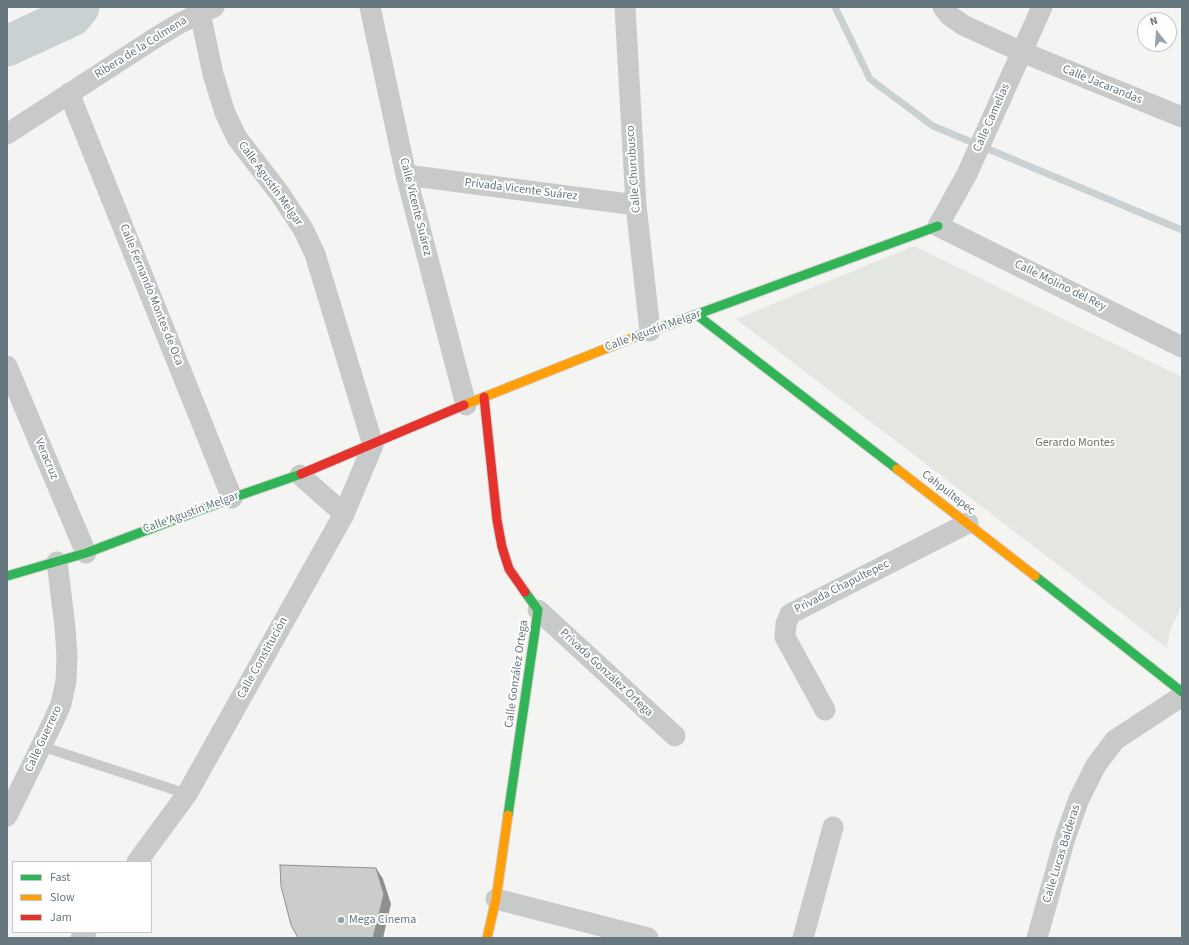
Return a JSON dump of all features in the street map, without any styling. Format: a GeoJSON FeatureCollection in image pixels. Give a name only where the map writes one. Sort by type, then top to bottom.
{"type":"FeatureCollection","features":[{"type":"Feature","properties":{"kind":"street","name":"Calle Vicente Suárez"},"geometry":{"type":"LineString","coordinates":[[370,7],[406,174],[475,401]]}},
{"type":"Feature","properties":{"kind":"street","name":"Calle Churubusco"},"geometry":{"type":"LineString","coordinates":[[625,7],[636,205],[650,331]]}},
{"type":"Feature","properties":{"kind":"street","name":"Calle Jacarandas"},"geometry":{"type":"LineString","coordinates":[[943,7],[949,15],[963,25],[1022,52],[1182,117]]}},
{"type":"Feature","properties":{"kind":"street","name":"Calle Camelias"},"geometry":{"type":"LineString","coordinates":[[938,226],[966,174],[1042,7]]}},
{"type":"Feature","properties":{"kind":"street","name":"Ribera de la Colmena"},"geometry":{"type":"LineString","coordinates":[[7,134],[155,38],[207,10]]}},
{"type":"Feature","properties":{"kind":"street","name":"Calle Agustín Melgar"},"geometry":{"type":"LineString","coordinates":[[207,10],[213,74],[225,113],[237,138],[288,206],[303,229],[315,254],[373,445]]}},
{"type":"Feature","properties":{"kind":"street","name":"Calle Fernando Montes de Oca"},"geometry":{"type":"LineString","coordinates":[[69,93],[232,498]]}},
{"type":"Feature","properties":{"kind":"street","name":"Privada Vicente Suárez"},"geometry":{"type":"LineString","coordinates":[[406,174],[636,205]]}},
{"type":"Feature","properties":{"kind":"street","name":"Calle Agustín Melgar"},"geometry":{"type":"LineString","coordinates":[[7,576],[57,562],[232,498],[300,475],[475,401],[650,331],[938,226]]}},
{"type":"Feature","properties":{"kind":"street","name":"Calle Molino del Rey"},"geometry":{"type":"LineString","coordinates":[[938,226],[1182,346]]}},
{"type":"Feature","properties":{"kind":"street","name":"Cahpultepec"},"geometry":{"type":"LineString","coordinates":[[697,315],[968,523],[1182,692]]}},
{"type":"Feature","properties":{"kind":"street","name":"Veracruz"},"geometry":{"type":"LineString","coordinates":[[7,366],[86,552]]}},
{"type":"Feature","properties":{"kind":"street","name":"Calle González Ortega"},"geometry":{"type":"LineString","coordinates":[[475,401],[502,547],[509,569],[538,610],[496,899],[487,938]]}},
{"type":"Feature","properties":{"kind":"street","name":"Calle Constitución"},"geometry":{"type":"LineString","coordinates":[[138,861],[187,794],[344,514],[373,445]]}},
{"type":"Feature","properties":{"kind":"street"},"geometry":{"type":"LineString","coordinates":[[300,475],[344,514]]}},
{"type":"Feature","properties":{"kind":"street","name":"Privada Chapultepec"},"geometry":{"type":"LineString","coordinates":[[825,710],[785,637],[786,624],[790,614],[968,523]]}},
{"type":"Feature","properties":{"kind":"street","name":"Calle Guerrero"},"geometry":{"type":"LineString","coordinates":[[7,816],[61,704],[66,681],[66,635],[57,562]]}},
{"type":"Feature","properties":{"kind":"street","name":"Privada González Ortega"},"geometry":{"type":"LineString","coordinates":[[538,610],[675,736]]}},
{"type":"Feature","properties":{"kind":"street","name":"Calle Lucas Balderas"},"geometry":{"type":"LineString","coordinates":[[1037,938],[1065,838],[1079,799],[1096,765],[1115,740],[1182,696]]}},
{"type":"Feature","properties":{"kind":"street"},"geometry":{"type":"LineString","coordinates":[[802,938],[833,827]]}},
{"type":"Feature","properties":{"kind":"street"},"geometry":{"type":"LineString","coordinates":[[496,899],[648,938]]}},
{"type":"Feature","properties":{"kind":"lane"},"geometry":{"type":"LineString","coordinates":[[41,746],[187,794]]}},
{"type":"Feature","properties":{"kind":"green space","name":"Gerardo Montes"},"geometry":{"type":"Polygon","coordinates":[[[914,246],[1182,377],[1182,604],[1169,634],[1167,648],[736,319],[914,246]]]}},
{"type":"Feature","properties":{"kind":"building","name":"Mega Cinema"},"geometry":{"type":"Polygon","coordinates":[[[280,865],[376,868],[384,894],[373,938],[298,938],[291,925],[281,886],[280,865]]]}},
{"type":"Feature","properties":{"kind":"waterway"},"geometry":{"type":"LineString","coordinates":[[7,46],[72,16],[79,7]]}},
{"type":"Feature","properties":{"kind":"waterway"},"geometry":{"type":"LineString","coordinates":[[835,7],[870,79],[933,126],[1182,230]]}},
{"type":"Feature","properties":{"kind":"traffic: fast"},"geometry":{"type":"LineString","coordinates":[[635,337],[938,226]]}},
{"type":"Feature","properties":{"kind":"traffic: fast"},"geometry":{"type":"LineString","coordinates":[[697,315],[897,469]]}},
{"type":"Feature","properties":{"kind":"traffic: fast"},"geometry":{"type":"LineString","coordinates":[[7,576],[86,553],[232,498],[301,474]]}},
{"type":"Feature","properties":{"kind":"traffic: fast"},"geometry":{"type":"LineString","coordinates":[[1035,576],[1182,692]]}},
{"type":"Feature","properties":{"kind":"traffic: fast"},"geometry":{"type":"LineString","coordinates":[[508,815],[538,610],[525,592]]}},
{"type":"Feature","properties":{"kind":"traffic: slow"},"geometry":{"type":"LineString","coordinates":[[464,405],[635,337]]}},
{"type":"Feature","properties":{"kind":"traffic: slow"},"geometry":{"type":"LineString","coordinates":[[897,469],[1035,576]]}},
{"type":"Feature","properties":{"kind":"traffic: slow"},"geometry":{"type":"LineString","coordinates":[[487,938],[496,899],[508,815]]}},
{"type":"Feature","properties":{"kind":"traffic: jam"},"geometry":{"type":"LineString","coordinates":[[484,397],[497,520],[502,547],[509,569],[525,592]]}},
{"type":"Feature","properties":{"kind":"traffic: jam"},"geometry":{"type":"LineString","coordinates":[[301,474],[464,405]]}},
{"type":"Feature","properties":{"kind":"place","name":"Mega Cinema"},"geometry":{"type":"Point","coordinates":[341,920]}}]}
